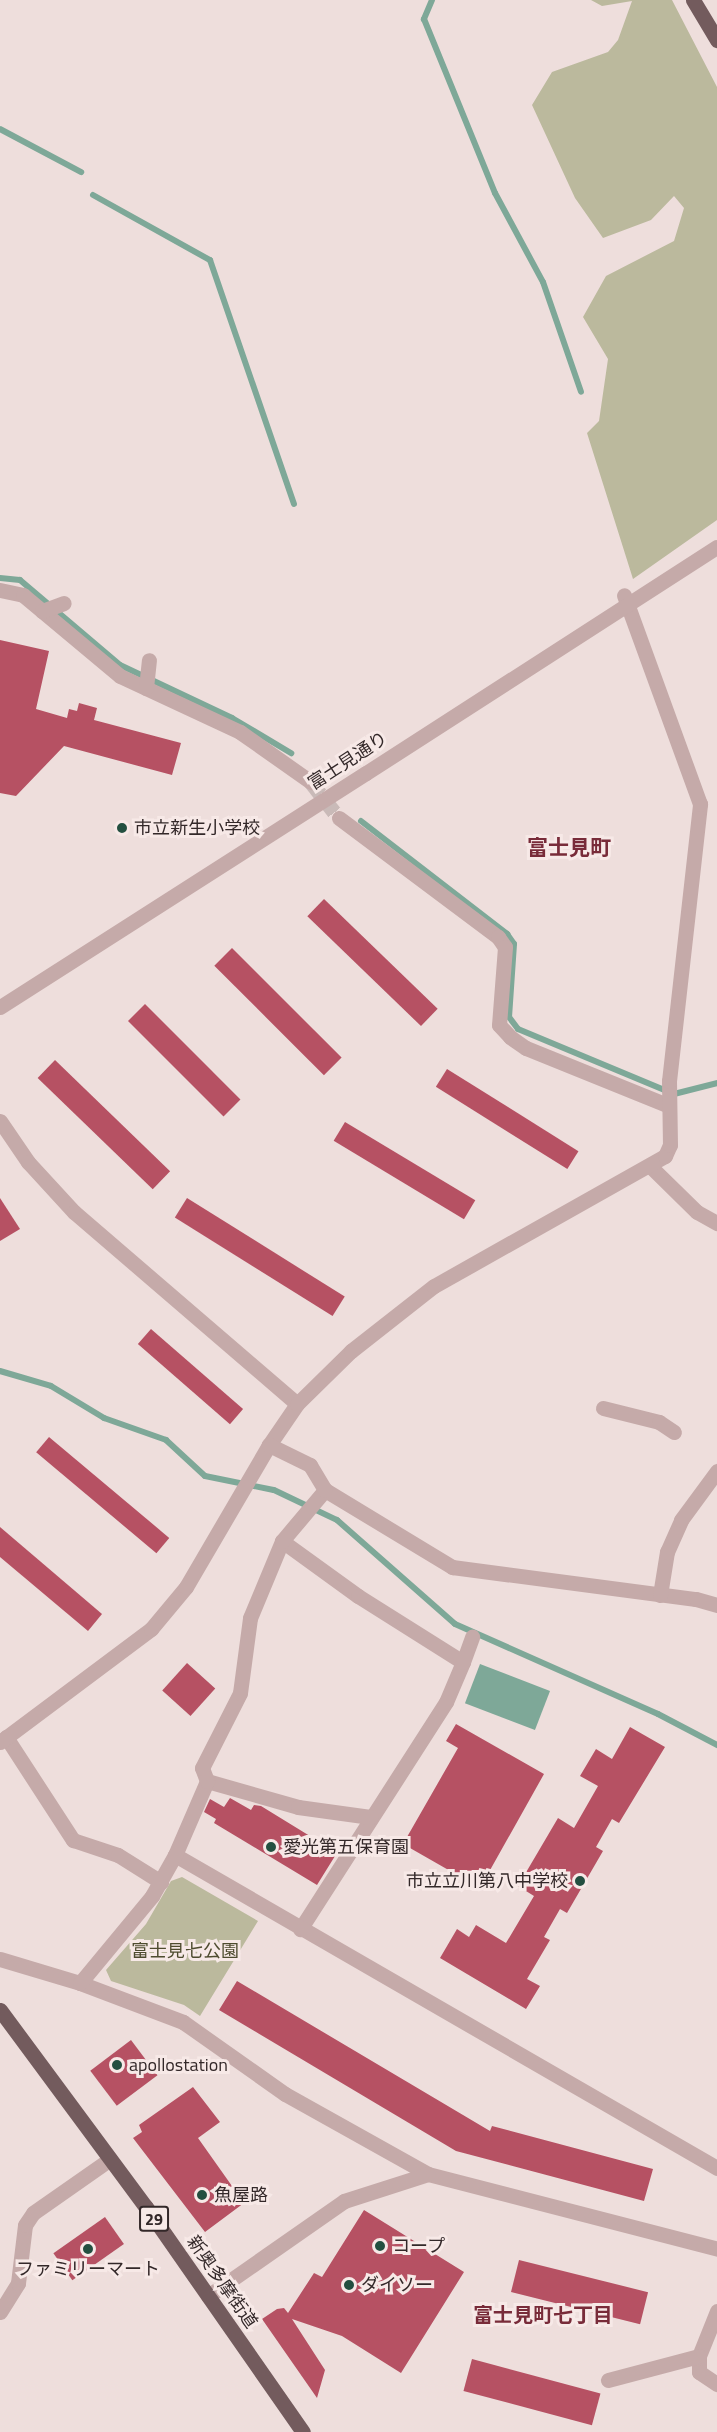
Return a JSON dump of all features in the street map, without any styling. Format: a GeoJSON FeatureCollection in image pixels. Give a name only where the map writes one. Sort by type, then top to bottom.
{"type":"FeatureCollection","features":[{"type":"Feature","properties":{"kind":"main road"},"geometry":{"type":"LineString","coordinates":[[693,0],[717,40]]}},
{"type":"Feature","properties":{"kind":"main road","name":"新奥多摩街道"},"geometry":{"type":"LineString","coordinates":[[0,2010],[110,2159],[303,2432]]}},
{"type":"Feature","properties":{"kind":"street","name":"富士見通り"},"geometry":{"type":"LineString","coordinates":[[0,1007],[717,548]]}},
{"type":"Feature","properties":{"kind":"street"},"geometry":{"type":"LineString","coordinates":[[0,590],[23,595],[120,676],[240,732],[311,782]]}},
{"type":"Feature","properties":{"kind":"street"},"geometry":{"type":"LineString","coordinates":[[161,1882],[118,1855],[73,1840],[3,1740],[151,1629],[186,1587],[250,1476],[297,1404],[351,1352],[434,1286],[651,1167],[665,1156],[670,1145],[668,1094],[700,804],[624,596]]}},
{"type":"Feature","properties":{"kind":"street"},"geometry":{"type":"LineString","coordinates":[[43,611],[64,603]]}},
{"type":"Feature","properties":{"kind":"street"},"geometry":{"type":"LineString","coordinates":[[146,688],[149,660]]}},
{"type":"Feature","properties":{"kind":"street"},"geometry":{"type":"LineString","coordinates":[[339,818],[498,937],[505,947],[499,1025],[510,1037],[526,1048],[668,1094]]}},
{"type":"Feature","properties":{"kind":"street"},"geometry":{"type":"LineString","coordinates":[[0,1121],[28,1162],[74,1212],[297,1404]]}},
{"type":"Feature","properties":{"kind":"street"},"geometry":{"type":"LineString","coordinates":[[651,1167],[698,1212],[717,1223]]}},
{"type":"Feature","properties":{"kind":"street"},"geometry":{"type":"LineString","coordinates":[[603,1408],[659,1422],[674,1432]]}},
{"type":"Feature","properties":{"kind":"street"},"geometry":{"type":"LineString","coordinates":[[269,1445],[310,1465],[320,1495],[452,1567],[660,1595],[717,1605]]}},
{"type":"Feature","properties":{"kind":"street"},"geometry":{"type":"LineString","coordinates":[[660,1595],[668,1552],[681,1520],[717,1471]]}},
{"type":"Feature","properties":{"kind":"street"},"geometry":{"type":"LineString","coordinates":[[80,1983],[161,1882],[175,1854],[207,1781],[202,1768],[240,1693],[250,1618],[282,1541],[320,1495]]}},
{"type":"Feature","properties":{"kind":"street"},"geometry":{"type":"LineString","coordinates":[[282,1541],[358,1596],[463,1662]]}},
{"type":"Feature","properties":{"kind":"street"},"geometry":{"type":"LineString","coordinates":[[300,1929],[370,1816],[446,1702],[472,1636]]}},
{"type":"Feature","properties":{"kind":"street"},"geometry":{"type":"LineString","coordinates":[[207,1781],[298,1807],[370,1816]]}},
{"type":"Feature","properties":{"kind":"street"},"geometry":{"type":"LineString","coordinates":[[175,1854],[300,1929],[717,2168]]}},
{"type":"Feature","properties":{"kind":"street"},"geometry":{"type":"LineString","coordinates":[[0,1959],[80,1983],[183,2022],[285,2094],[428,2174],[717,2249]]}},
{"type":"Feature","properties":{"kind":"street"},"geometry":{"type":"LineString","coordinates":[[0,2312],[18,2283],[25,2225],[33,2213],[110,2159]]}},
{"type":"Feature","properties":{"kind":"street"},"geometry":{"type":"LineString","coordinates":[[208,2296],[344,2202],[428,2174]]}},
{"type":"Feature","properties":{"kind":"street"},"geometry":{"type":"LineString","coordinates":[[717,2311],[699,2356],[699,2372],[717,2384]]}},
{"type":"Feature","properties":{"kind":"street"},"geometry":{"type":"LineString","coordinates":[[608,2380],[699,2356]]}},
{"type":"Feature","properties":{"kind":"green space"},"geometry":{"type":"Polygon","coordinates":[[[591,0],[672,0],[717,87],[717,520],[633,579],[587,433],[599,421],[608,359],[583,317],[606,276],[674,241],[684,208],[674,196],[651,220],[603,238],[575,198],[532,105],[552,72],[608,52],[618,40],[632,1],[602,6],[591,0]]]}},
{"type":"Feature","properties":{"kind":"green space","name":"富士見七公園"},"geometry":{"type":"Polygon","coordinates":[[[182,1877],[258,1921],[200,2016],[184,2005],[111,1981],[106,1970],[146,1924],[171,1881],[182,1877]]]}},
{"type":"Feature","properties":{"kind":"shaded area"},"geometry":{"type":"Polygon","coordinates":[[[480,1664],[550,1691],[535,1730],[465,1703],[480,1664]]]}},
{"type":"Feature","properties":{"kind":"building"},"geometry":{"type":"Polygon","coordinates":[[[0,640],[49,651],[36,709],[67,718],[69,709],[77,711],[79,703],[97,708],[94,720],[181,743],[172,775],[64,746],[16,796],[0,793],[0,640]]]}},
{"type":"Feature","properties":{"kind":"building"},"geometry":{"type":"Polygon","coordinates":[[[324,899],[438,1009],[421,1026],[307,916],[324,899]]]}},
{"type":"Feature","properties":{"kind":"building"},"geometry":{"type":"Polygon","coordinates":[[[232,948],[342,1058],[324,1075],[214,966],[232,948]]]}},
{"type":"Feature","properties":{"kind":"building"},"geometry":{"type":"Polygon","coordinates":[[[145,1004],[240,1099],[223,1116],[128,1021],[145,1004]]]}},
{"type":"Feature","properties":{"kind":"building"},"geometry":{"type":"Polygon","coordinates":[[[55,1060],[170,1171],[153,1189],[38,1078],[55,1060]]]}},
{"type":"Feature","properties":{"kind":"building"},"geometry":{"type":"Polygon","coordinates":[[[447,1069],[578,1151],[567,1169],[436,1087],[447,1069]]]}},
{"type":"Feature","properties":{"kind":"building"},"geometry":{"type":"Polygon","coordinates":[[[345,1122],[475,1200],[464,1219],[334,1141],[345,1122]]]}},
{"type":"Feature","properties":{"kind":"building"},"geometry":{"type":"Polygon","coordinates":[[[0,1198],[20,1229],[0,1241],[0,1198]]]}},
{"type":"Feature","properties":{"kind":"building"},"geometry":{"type":"Polygon","coordinates":[[[187,1198],[345,1297],[333,1316],[175,1218],[187,1198]]]}},
{"type":"Feature","properties":{"kind":"building"},"geometry":{"type":"Polygon","coordinates":[[[151,1329],[243,1409],[230,1424],[138,1344],[151,1329]]]}},
{"type":"Feature","properties":{"kind":"building"},"geometry":{"type":"Polygon","coordinates":[[[49,1437],[169,1538],[156,1553],[36,1452],[49,1437]]]}},
{"type":"Feature","properties":{"kind":"building"},"geometry":{"type":"Polygon","coordinates":[[[0,1527],[102,1614],[88,1631],[0,1557],[0,1527]]]}},
{"type":"Feature","properties":{"kind":"building"},"geometry":{"type":"Polygon","coordinates":[[[187,1663],[215,1688],[190,1716],[162,1690],[187,1663]]]}},
{"type":"Feature","properties":{"kind":"building"},"geometry":{"type":"Polygon","coordinates":[[[456,1724],[544,1774],[480,1888],[403,1844],[458,1748],[446,1741],[456,1724]]]}},
{"type":"Feature","properties":{"kind":"building"},"geometry":{"type":"Polygon","coordinates":[[[630,1727],[665,1747],[619,1823],[612,1819],[596,1847],[603,1851],[567,1913],[560,1909],[544,1937],[550,1940],[527,1979],[540,1986],[526,2009],[440,1958],[457,1929],[469,1937],[476,1925],[506,1943],[534,1896],[518,1886],[558,1818],[574,1828],[598,1786],[580,1776],[596,1749],[612,1759],[630,1727]]]}},
{"type":"Feature","properties":{"kind":"building"},"geometry":{"type":"Polygon","coordinates":[[[230,1798],[251,1810],[254,1805],[261,1806],[318,1841],[320,1836],[340,1848],[317,1885],[214,1823],[216,1819],[204,1812],[210,1799],[224,1807],[230,1798]]]}},
{"type":"Feature","properties":{"kind":"building"},"geometry":{"type":"Polygon","coordinates":[[[237,1981],[490,2131],[492,2126],[653,2169],[644,2201],[456,2151],[219,2010],[237,1981]]]}},
{"type":"Feature","properties":{"kind":"building"},"geometry":{"type":"Polygon","coordinates":[[[131,2040],[157,2075],[117,2106],[90,2071],[131,2040]]]}},
{"type":"Feature","properties":{"kind":"building"},"geometry":{"type":"Polygon","coordinates":[[[193,2087],[220,2122],[198,2138],[244,2203],[205,2232],[133,2138],[142,2132],[139,2125],[193,2087]]]}},
{"type":"Feature","properties":{"kind":"building"},"geometry":{"type":"Polygon","coordinates":[[[364,2210],[464,2272],[401,2373],[342,2336],[292,2319],[325,2370],[317,2398],[262,2319],[277,2309],[284,2308],[288,2313],[314,2273],[322,2277],[364,2210]]]}},
{"type":"Feature","properties":{"kind":"building","name":"ファミリーマート"},"geometry":{"type":"Polygon","coordinates":[[[105,2217],[124,2244],[72,2280],[53,2253],[105,2217]]]}},
{"type":"Feature","properties":{"kind":"building"},"geometry":{"type":"Polygon","coordinates":[[[519,2260],[648,2292],[640,2324],[511,2292],[519,2260]]]}},
{"type":"Feature","properties":{"kind":"building"},"geometry":{"type":"Polygon","coordinates":[[[472,2359],[600,2393],[592,2425],[463,2391],[472,2359]]]}},
{"type":"Feature","properties":{"kind":"waterway"},"geometry":{"type":"LineString","coordinates":[[432,0],[424,19],[495,193],[543,282],[581,392]]}},
{"type":"Feature","properties":{"kind":"waterway"},"geometry":{"type":"LineString","coordinates":[[0,129],[81,172]]}},
{"type":"Feature","properties":{"kind":"waterway"},"geometry":{"type":"LineString","coordinates":[[93,195],[210,260],[294,504]]}},
{"type":"Feature","properties":{"kind":"waterway"},"geometry":{"type":"LineString","coordinates":[[0,578],[20,580],[120,665],[232,718],[291,753]]}},
{"type":"Feature","properties":{"kind":"waterway"},"geometry":{"type":"LineString","coordinates":[[361,821],[507,934],[514,944],[509,1017],[518,1029],[674,1094],[717,1083]]}},
{"type":"Feature","properties":{"kind":"waterway"},"geometry":{"type":"LineString","coordinates":[[0,1371],[51,1386],[104,1418],[166,1440],[205,1476],[274,1490],[337,1520],[455,1624],[658,1714],[717,1745]]}},
{"type":"Feature","properties":{"kind":"tunnel"},"geometry":{"type":"LineString","coordinates":[[311,782],[339,818]]}},
{"type":"Feature","properties":{"kind":"place","name":"市立新生小学校"},"geometry":{"type":"Point","coordinates":[122,828]}},
{"type":"Feature","properties":{"kind":"place","name":"愛光第五保育園"},"geometry":{"type":"Point","coordinates":[271,1847]}},
{"type":"Feature","properties":{"kind":"place","name":"市立立川第八中学校"},"geometry":{"type":"Point","coordinates":[580,1881]}},
{"type":"Feature","properties":{"kind":"place","name":"apollostation"},"geometry":{"type":"Point","coordinates":[117,2065]}},
{"type":"Feature","properties":{"kind":"place","name":"魚屋路"},"geometry":{"type":"Point","coordinates":[202,2195]}},
{"type":"Feature","properties":{"kind":"place","name":"コープ"},"geometry":{"type":"Point","coordinates":[380,2246]}},
{"type":"Feature","properties":{"kind":"place","name":"ファミリーマート"},"geometry":{"type":"Point","coordinates":[88,2249]}},
{"type":"Feature","properties":{"kind":"place","name":"ダイソー"},"geometry":{"type":"Point","coordinates":[349,2285]}},
{"type":"Feature","properties":{"kind":"district","name":"富士見町"},"geometry":{"type":"Point","coordinates":[569,847]}},
{"type":"Feature","properties":{"kind":"district","name":"富士見町七丁目"},"geometry":{"type":"Point","coordinates":[543,2314]}}]}
